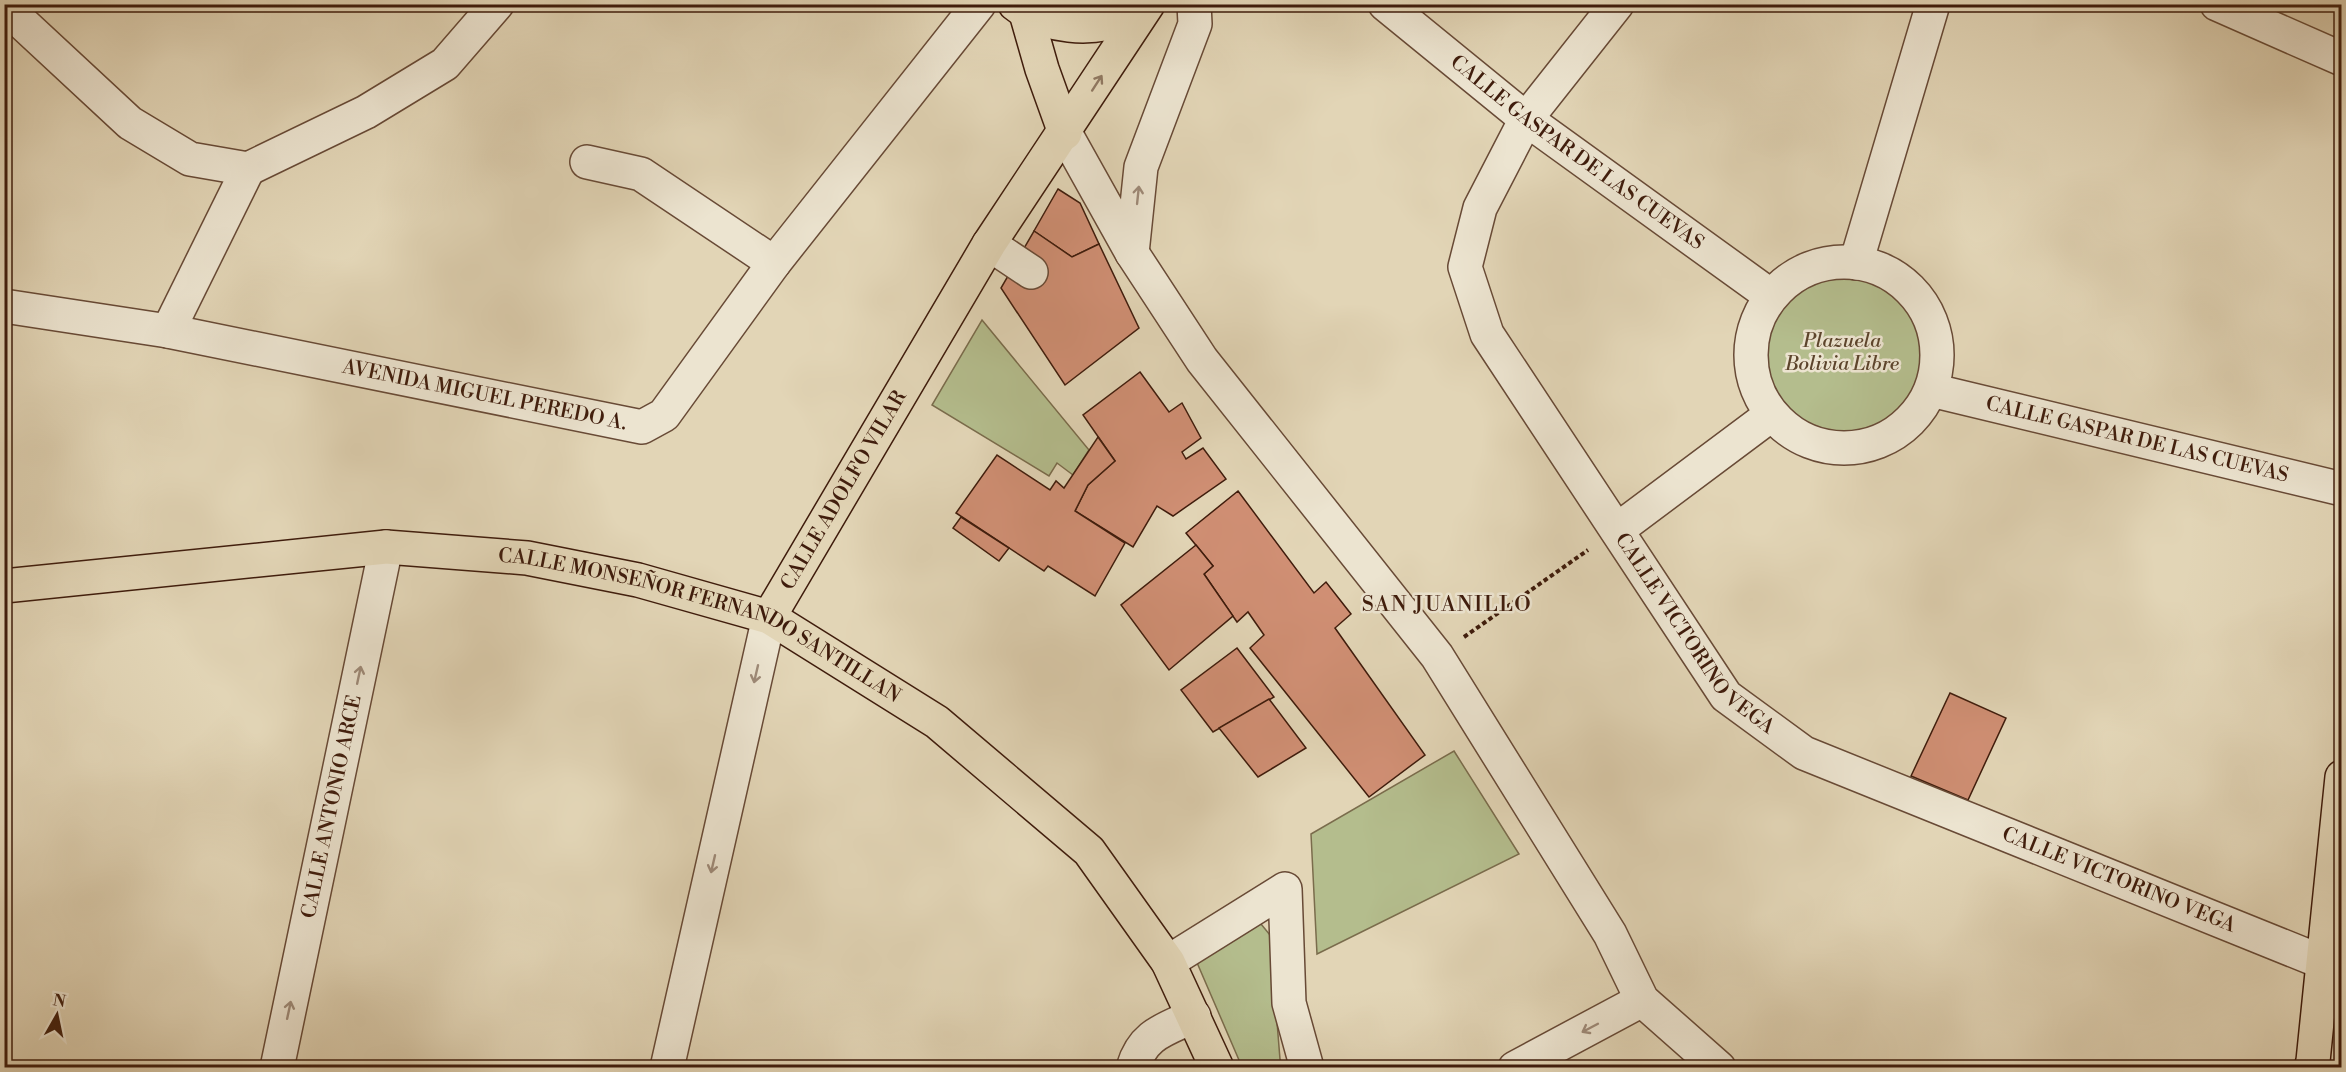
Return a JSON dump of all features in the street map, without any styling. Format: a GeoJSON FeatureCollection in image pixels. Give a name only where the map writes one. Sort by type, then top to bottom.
{"type":"FeatureCollection","features":[{"type":"Feature","properties":{"kind":"main road"},"geometry":{"type":"LineString","coordinates":[[1021,8],[1047,21],[1075,26],[1101,24],[1126,17],[1147,4]]}},
{"type":"Feature","properties":{"kind":"main road","name":"CALLE ADOLFO VILAR"},"geometry":{"type":"LineString","coordinates":[[769,617],[989,244],[1065,133],[1147,4]]}},
{"type":"Feature","properties":{"kind":"main road"},"geometry":{"type":"LineString","coordinates":[[1021,8],[1065,133]]}},
{"type":"Feature","properties":{"kind":"main road","name":"CALLE MONSEÑOR FERNANDO SANTILLAN"},"geometry":{"type":"LineString","coordinates":[[4,586],[386,547],[526,558],[638,580],[769,617],[937,722],[1089,851],[1168,962],[1217,1068]]}},
{"type":"Feature","properties":{"kind":"main road"},"geometry":{"type":"LineString","coordinates":[[2311,1068],[2333,966],[2342,777]]}},
{"type":"Feature","properties":{"kind":"street"},"geometry":{"type":"LineString","coordinates":[[4,6],[130,123],[190,159],[248,169],[366,112],[445,64],[496,4]]}},
{"type":"Feature","properties":{"kind":"street","name":"AVENIDA MIGUEL PEREDO A."},"geometry":{"type":"LineString","coordinates":[[6,313],[168,331],[642,428],[664,415],[774,263],[979,4]]}},
{"type":"Feature","properties":{"kind":"street"},"geometry":{"type":"LineString","coordinates":[[1132,253],[1141,166],[1195,24],[1194,4]]}},
{"type":"Feature","properties":{"kind":"street","name":"CALLE GASPAR DE LAS CUEVAS"},"geometry":{"type":"LineString","coordinates":[[1385,4],[1526,119],[1771,296]]}},
{"type":"Feature","properties":{"kind":"street","name":"CALLE VICTORINO VEGA"},"geometry":{"type":"LineString","coordinates":[[1617,4],[1526,119],[1480,208],[1465,267],[1487,334],[1726,696],[1804,753],[2333,966]]}},
{"type":"Feature","properties":{"kind":"street"},"geometry":{"type":"LineString","coordinates":[[1856,263],[1933,4]]}},
{"type":"Feature","properties":{"kind":"street"},"geometry":{"type":"LineString","coordinates":[[2217,4],[2342,59]]}},
{"type":"Feature","properties":{"kind":"street"},"geometry":{"type":"LineString","coordinates":[[1065,133],[1132,253],[1202,360],[1437,656],[1610,934],[1642,1000],[1719,1068]]}},
{"type":"Feature","properties":{"kind":"street"},"geometry":{"type":"LineString","coordinates":[[587,162],[642,174],[774,263]]}},
{"type":"Feature","properties":{"kind":"street"},"geometry":{"type":"LineString","coordinates":[[168,331],[248,169]]}},
{"type":"Feature","properties":{"kind":"street"},"geometry":{"type":"LineString","coordinates":[[989,244],[1031,272]]}},
{"type":"Feature","properties":{"kind":"street"},"geometry":{"type":"LineString","coordinates":[[1856,263],[1883,271],[1907,286],[1925,308],[1935,335],[1938,363],[1931,390],[1914,418],[1888,438],[1858,448],[1826,447],[1796,436],[1771,415],[1755,387],[1749,356],[1755,324],[1771,296],[1795,276],[1824,264],[1856,263]]}},
{"type":"Feature","properties":{"kind":"street","name":"CALLE GASPAR DE LAS CUEVAS"},"geometry":{"type":"LineString","coordinates":[[1931,390],[2342,489]]}},
{"type":"Feature","properties":{"kind":"street"},"geometry":{"type":"LineString","coordinates":[[1617,530],[1771,415]]}},
{"type":"Feature","properties":{"kind":"street","name":"CALLE ANTONIO ARCE"},"geometry":{"type":"LineString","coordinates":[[277,1068],[386,547]]}},
{"type":"Feature","properties":{"kind":"street","name":"CALLE ADOLFO VILAR"},"geometry":{"type":"LineString","coordinates":[[667,1068],[769,617]]}},
{"type":"Feature","properties":{"kind":"street"},"geometry":{"type":"LineString","coordinates":[[1168,962],[1285,889],[1289,1003],[1307,1068]]}},
{"type":"Feature","properties":{"kind":"street"},"geometry":{"type":"LineString","coordinates":[[1515,1068],[1642,1000]]}},
{"type":"Feature","properties":{"kind":"street"},"geometry":{"type":"LineString","coordinates":[[1133,1068],[1138,1050],[1155,1034],[1194,1016]]}},
{"type":"Feature","properties":{"kind":"path"},"geometry":{"type":"LineString","coordinates":[[1437,656],[1617,530]]}},
{"type":"Feature","properties":{"kind":"green space","name":"Plazuela Bolivia Libre"},"geometry":{"type":"Polygon","coordinates":[[[1842,271],[1873,277],[1899,295],[1917,321],[1923,352],[1917,383],[1899,409],[1873,427],[1842,433],[1811,427],[1785,409],[1767,383],[1761,352],[1767,321],[1785,295],[1811,277],[1842,271]]]}},
{"type":"Feature","properties":{"kind":"green space"},"geometry":{"type":"Polygon","coordinates":[[[982,320],[1089,450],[1073,475],[1057,463],[1049,476],[932,405],[982,320]]]}},
{"type":"Feature","properties":{"kind":"green space"},"geometry":{"type":"Polygon","coordinates":[[[1454,751],[1519,854],[1317,954],[1311,834],[1454,751]]]}},
{"type":"Feature","properties":{"kind":"green space"},"geometry":{"type":"Polygon","coordinates":[[[1261,924],[1270,935],[1280,1059],[1283,1067],[1242,1067],[1195,958],[1245,927],[1261,924]]]}},
{"type":"Feature","properties":{"kind":"building"},"geometry":{"type":"Polygon","coordinates":[[[1058,189],[1080,203],[1099,244],[1072,257],[1034,231],[1058,189]]]}},
{"type":"Feature","properties":{"kind":"building"},"geometry":{"type":"Polygon","coordinates":[[[1034,231],[1072,257],[1099,244],[1139,328],[1065,385],[1001,288],[1034,231]]]}},
{"type":"Feature","properties":{"kind":"building"},"geometry":{"type":"Polygon","coordinates":[[[1140,372],[1169,412],[1182,403],[1201,438],[1182,452],[1186,459],[1203,448],[1226,479],[1173,516],[1157,506],[1133,547],[1075,511],[1088,485],[1115,461],[1083,415],[1140,372]]]}},
{"type":"Feature","properties":{"kind":"building"},"geometry":{"type":"Polygon","coordinates":[[[1098,437],[1115,461],[1088,485],[1075,511],[1125,543],[1095,596],[1048,566],[1044,571],[956,513],[997,455],[1050,490],[1056,481],[1064,488],[1098,437]]]}},
{"type":"Feature","properties":{"kind":"building"},"geometry":{"type":"Polygon","coordinates":[[[1238,491],[1314,593],[1326,582],[1351,614],[1335,628],[1425,755],[1369,797],[1250,648],[1264,635],[1248,612],[1237,622],[1204,574],[1213,566],[1186,533],[1238,491]]]}},
{"type":"Feature","properties":{"kind":"building"},"geometry":{"type":"Polygon","coordinates":[[[961,517],[1009,548],[999,561],[953,528],[961,517]]]}},
{"type":"Feature","properties":{"kind":"building"},"geometry":{"type":"Polygon","coordinates":[[[1196,545],[1213,566],[1204,574],[1233,616],[1169,670],[1121,605],[1196,545]]]}},
{"type":"Feature","properties":{"kind":"building"},"geometry":{"type":"Polygon","coordinates":[[[1237,648],[1274,697],[1213,732],[1181,690],[1237,648]]]}},
{"type":"Feature","properties":{"kind":"building"},"geometry":{"type":"Polygon","coordinates":[[[1950,693],[2006,718],[1968,800],[1911,776],[1950,693]]]}},
{"type":"Feature","properties":{"kind":"building"},"geometry":{"type":"Polygon","coordinates":[[[1269,699],[1306,748],[1258,777],[1219,728],[1269,699]]]}},
{"type":"Feature","properties":{"kind":"district","name":"SAN JUANILLO"},"geometry":{"type":"Point","coordinates":[1447,605]}}]}
